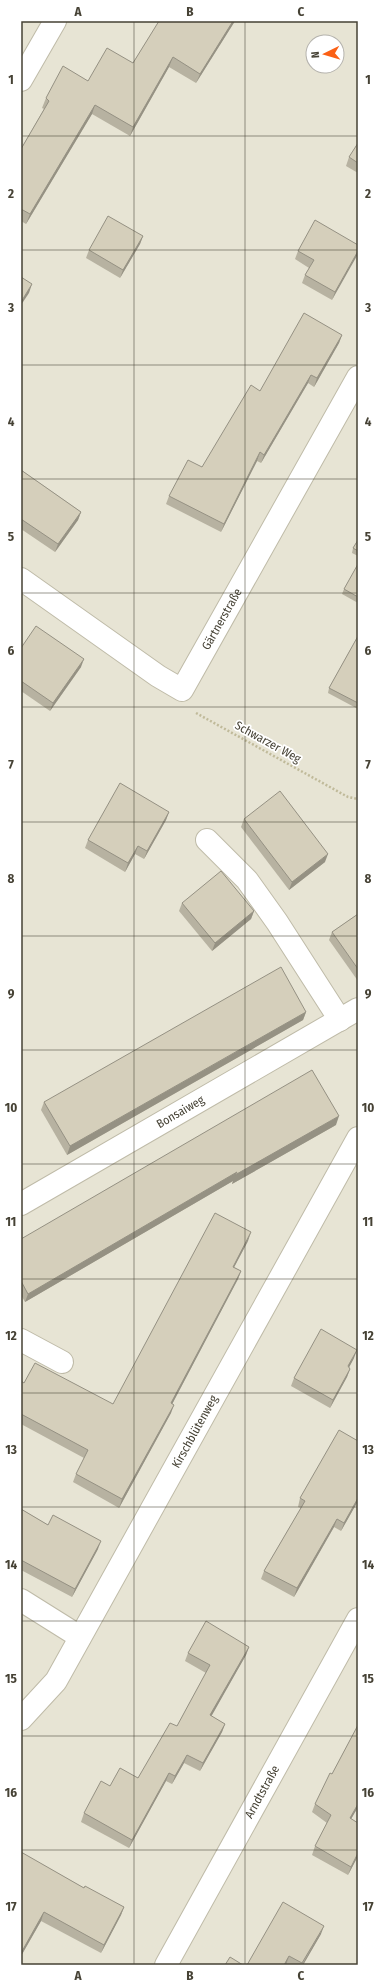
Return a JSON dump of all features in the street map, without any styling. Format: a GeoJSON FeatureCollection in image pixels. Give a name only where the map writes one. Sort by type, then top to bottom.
{"type":"FeatureCollection","features":[{"type":"Feature","properties":{"kind":"street"},"geometry":{"type":"LineString","coordinates":[[21,80],[55,21]]}},
{"type":"Feature","properties":{"kind":"street","name":"Gärtnerstraße"},"geometry":{"type":"LineString","coordinates":[[182,690],[358,377]]}},
{"type":"Feature","properties":{"kind":"street"},"geometry":{"type":"LineString","coordinates":[[21,579],[158,676],[182,690]]}},
{"type":"Feature","properties":{"kind":"street","name":"Bonsaiweg"},"geometry":{"type":"LineString","coordinates":[[21,1204],[349,1015],[277,922],[247,880],[207,840]]}},
{"type":"Feature","properties":{"kind":"street","name":"Kirschblütenweg"},"geometry":{"type":"LineString","coordinates":[[21,1719],[56,1681],[358,1138]]}},
{"type":"Feature","properties":{"kind":"street"},"geometry":{"type":"LineString","coordinates":[[21,1340],[62,1362]]}},
{"type":"Feature","properties":{"kind":"street"},"geometry":{"type":"LineString","coordinates":[[21,1600],[80,1637]]}},
{"type":"Feature","properties":{"kind":"street","name":"Arndtstraße"},"geometry":{"type":"LineString","coordinates":[[166,1965],[358,1619]]}},
{"type":"Feature","properties":{"kind":"path","name":"Schwarzer Weg"},"geometry":{"type":"LineString","coordinates":[[182,690],[186,707],[348,797],[358,799]]}},
{"type":"Feature","properties":{"kind":"shaded area"},"geometry":{"type":"Polygon","coordinates":[[[21,21],[358,21],[358,1965],[21,1965],[21,21]]]}},
{"type":"Feature","properties":{"kind":"building"},"geometry":{"type":"Polygon","coordinates":[[[159,21],[233,21],[200,74],[173,57],[133,127],[95,105],[30,214],[21,209],[21,149],[49,101],[46,98],[63,66],[88,81],[107,48],[133,63],[159,21]]]}},
{"type":"Feature","properties":{"kind":"building"},"geometry":{"type":"Polygon","coordinates":[[[358,143],[358,163],[349,157],[358,143]]]}},
{"type":"Feature","properties":{"kind":"building"},"geometry":{"type":"Polygon","coordinates":[[[108,216],[143,236],[123,270],[89,250],[108,216]]]}},
{"type":"Feature","properties":{"kind":"building"},"geometry":{"type":"Polygon","coordinates":[[[315,220],[358,245],[358,251],[335,292],[305,275],[314,260],[298,251],[315,220]]]}},
{"type":"Feature","properties":{"kind":"building"},"geometry":{"type":"Polygon","coordinates":[[[21,277],[32,284],[21,302],[21,277]]]}},
{"type":"Feature","properties":{"kind":"building"},"geometry":{"type":"Polygon","coordinates":[[[304,313],[342,335],[317,378],[311,375],[264,455],[260,452],[224,524],[169,496],[188,460],[202,467],[251,385],[260,391],[304,313]]]}},
{"type":"Feature","properties":{"kind":"building"},"geometry":{"type":"Polygon","coordinates":[[[21,470],[81,512],[58,544],[21,519],[21,470]]]}},
{"type":"Feature","properties":{"kind":"building"},"geometry":{"type":"Polygon","coordinates":[[[358,540],[358,551],[353,548],[358,540]]]}},
{"type":"Feature","properties":{"kind":"building"},"geometry":{"type":"Polygon","coordinates":[[[358,564],[358,597],[344,589],[358,564]]]}},
{"type":"Feature","properties":{"kind":"building"},"geometry":{"type":"Polygon","coordinates":[[[36,626],[84,659],[53,703],[21,681],[21,648],[36,626]]]}},
{"type":"Feature","properties":{"kind":"building"},"geometry":{"type":"Polygon","coordinates":[[[358,636],[358,703],[329,688],[358,636]]]}},
{"type":"Feature","properties":{"kind":"building"},"geometry":{"type":"Polygon","coordinates":[[[120,783],[169,812],[147,851],[138,846],[128,863],[88,840],[120,783]]]}},
{"type":"Feature","properties":{"kind":"building"},"geometry":{"type":"Polygon","coordinates":[[[280,791],[328,854],[292,882],[244,819],[280,791]]]}},
{"type":"Feature","properties":{"kind":"building"},"geometry":{"type":"Polygon","coordinates":[[[221,871],[254,911],[215,943],[182,903],[221,871]]]}},
{"type":"Feature","properties":{"kind":"building"},"geometry":{"type":"Polygon","coordinates":[[[358,914],[358,969],[332,932],[358,914]]]}},
{"type":"Feature","properties":{"kind":"building"},"geometry":{"type":"Polygon","coordinates":[[[281,967],[306,1012],[70,1146],[44,1102],[281,967]]]}},
{"type":"Feature","properties":{"kind":"building"},"geometry":{"type":"Polygon","coordinates":[[[312,1070],[339,1116],[235,1175],[237,1172],[28,1294],[21,1281],[21,1239],[312,1070]]]}},
{"type":"Feature","properties":{"kind":"building"},"geometry":{"type":"Polygon","coordinates":[[[215,1213],[251,1232],[233,1267],[241,1271],[171,1403],[174,1405],[122,1499],[76,1474],[88,1450],[21,1414],[21,1381],[24,1383],[35,1363],[113,1404],[215,1213]]]}},
{"type":"Feature","properties":{"kind":"building"},"geometry":{"type":"Polygon","coordinates":[[[321,1329],[357,1350],[348,1366],[350,1369],[333,1400],[294,1378],[321,1329]]]}},
{"type":"Feature","properties":{"kind":"building"},"geometry":{"type":"Polygon","coordinates":[[[339,1430],[358,1441],[358,1498],[344,1523],[337,1519],[297,1588],[264,1571],[305,1501],[300,1498],[339,1430]]]}},
{"type":"Feature","properties":{"kind":"building"},"geometry":{"type":"Polygon","coordinates":[[[21,1509],[48,1525],[53,1515],[101,1541],[75,1589],[21,1560],[21,1509]]]}},
{"type":"Feature","properties":{"kind":"building"},"geometry":{"type":"Polygon","coordinates":[[[206,1621],[249,1647],[210,1715],[225,1724],[203,1763],[187,1755],[175,1776],[169,1773],[132,1840],[84,1813],[101,1781],[110,1786],[120,1768],[138,1778],[170,1723],[177,1726],[210,1665],[188,1653],[206,1621]]]}},
{"type":"Feature","properties":{"kind":"building"},"geometry":{"type":"Polygon","coordinates":[[[358,1725],[358,1804],[350,1818],[358,1823],[358,1853],[351,1867],[315,1846],[331,1815],[315,1804],[330,1773],[332,1774],[358,1725]]]}},
{"type":"Feature","properties":{"kind":"building"},"geometry":{"type":"Polygon","coordinates":[[[21,1852],[84,1888],[85,1886],[124,1907],[104,1945],[44,1912],[21,1953],[21,1852]]]}},
{"type":"Feature","properties":{"kind":"building"},"geometry":{"type":"Polygon","coordinates":[[[283,1902],[324,1926],[302,1963],[289,1956],[284,1965],[247,1965],[283,1902]]]}},
{"type":"Feature","properties":{"kind":"building"},"geometry":{"type":"Polygon","coordinates":[[[230,1957],[243,1965],[225,1965],[230,1957]]]}}]}
